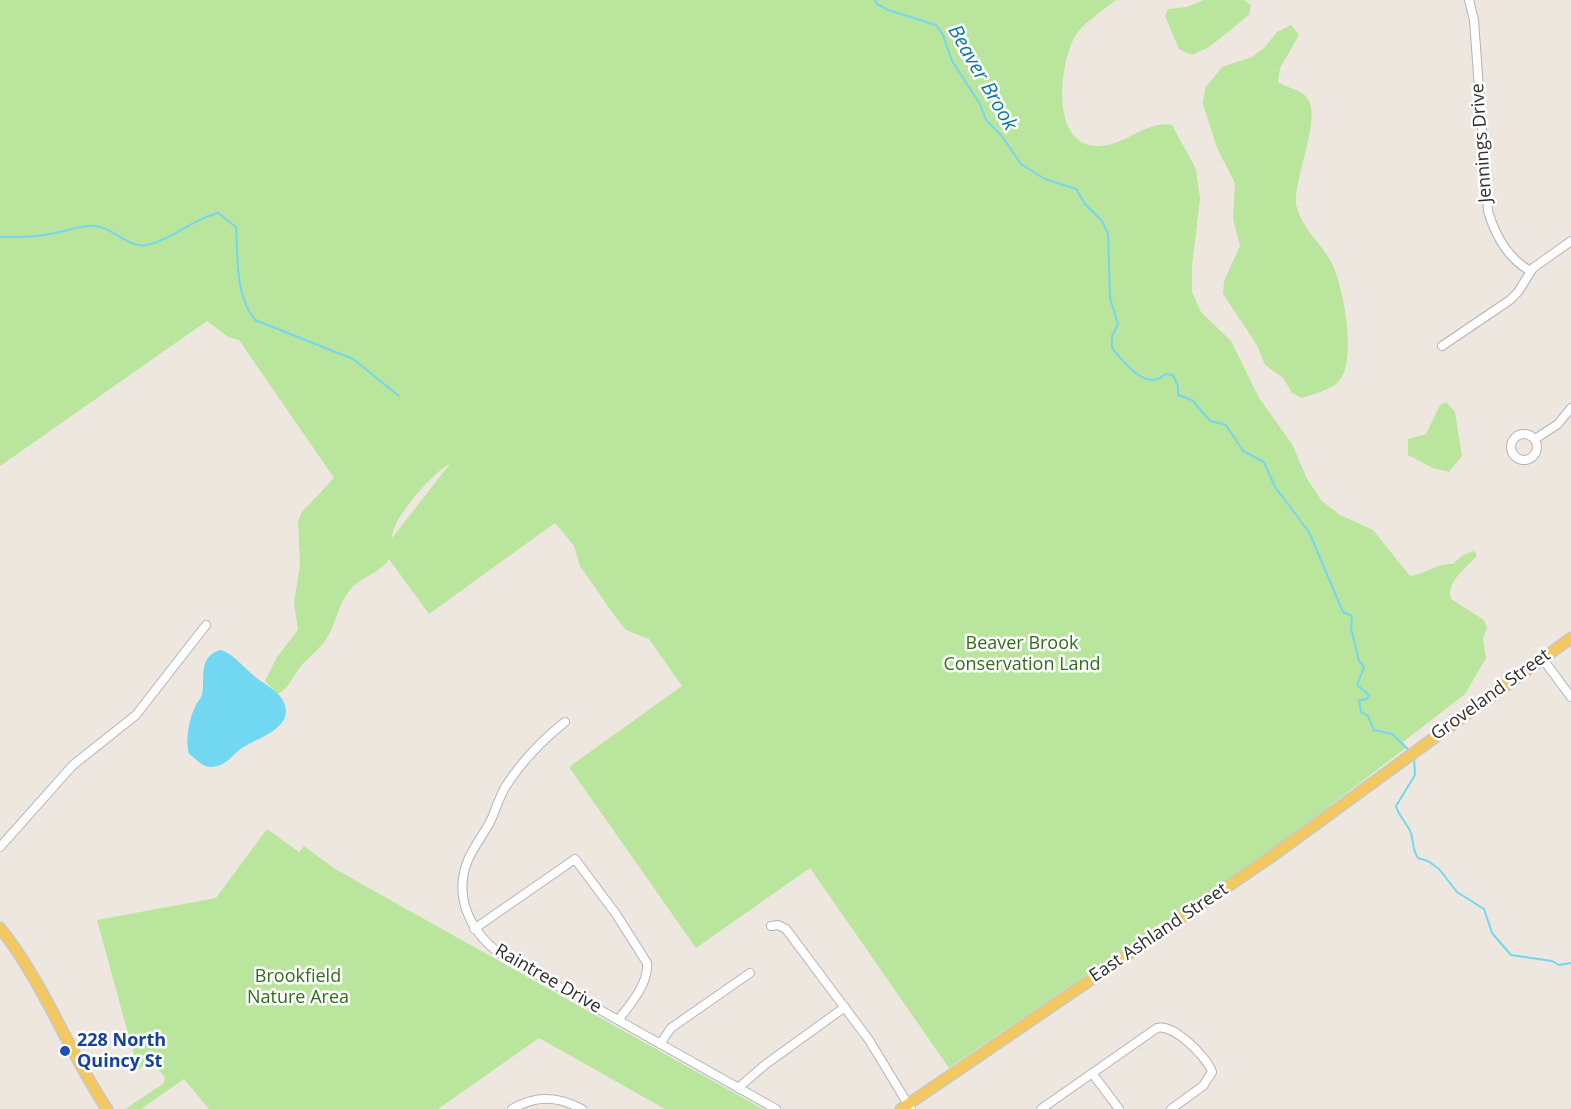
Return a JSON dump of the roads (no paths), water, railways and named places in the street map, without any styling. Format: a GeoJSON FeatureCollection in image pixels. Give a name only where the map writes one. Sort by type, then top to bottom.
{"type":"FeatureCollection","features":[{"type":"Feature","properties":{"kind":"main road","name":"Groveland Street"},"geometry":{"type":"LineString","coordinates":[[1412,752],[1571,638]]}},
{"type":"Feature","properties":{"kind":"main road","name":"East Ashland Street"},"geometry":{"type":"LineString","coordinates":[[907,1108],[1271,857],[1412,752]]}},
{"type":"Feature","properties":{"kind":"main road"},"geometry":{"type":"LineString","coordinates":[[0,928],[17,949],[88,1081],[107,1109]]}},
{"type":"Feature","properties":{"kind":"street","name":"Jennings Drive"},"geometry":{"type":"LineString","coordinates":[[1469,0],[1474,20],[1488,211],[1495,230],[1510,254],[1530,271]]}},
{"type":"Feature","properties":{"kind":"street"},"geometry":{"type":"LineString","coordinates":[[1442,346],[1514,296],[1530,271],[1571,242]]}},
{"type":"Feature","properties":{"kind":"street"},"geometry":{"type":"LineString","coordinates":[[1535,439],[1558,424],[1571,408]]}},
{"type":"Feature","properties":{"kind":"street"},"geometry":{"type":"LineString","coordinates":[[0,847],[74,765],[136,715],[206,625]]}},
{"type":"Feature","properties":{"kind":"street"},"geometry":{"type":"LineString","coordinates":[[1542,658],[1571,697]]}},
{"type":"Feature","properties":{"kind":"street","name":"Raintree Drive"},"geometry":{"type":"LineString","coordinates":[[565,722],[536,745],[505,787],[492,818],[469,858],[462,884],[464,903],[474,929],[499,952],[776,1109]]}},
{"type":"Feature","properties":{"kind":"street"},"geometry":{"type":"LineString","coordinates":[[474,929],[575,859],[616,914],[647,963],[648,972],[641,986],[618,1020]]}},
{"type":"Feature","properties":{"kind":"street"},"geometry":{"type":"LineString","coordinates":[[771,926],[778,925],[786,929],[845,1007],[869,1040],[907,1108]]}},
{"type":"Feature","properties":{"kind":"street"},"geometry":{"type":"LineString","coordinates":[[660,1044],[671,1028],[750,973]]}},
{"type":"Feature","properties":{"kind":"street"},"geometry":{"type":"LineString","coordinates":[[738,1088],[766,1064],[845,1007]]}},
{"type":"Feature","properties":{"kind":"street"},"geometry":{"type":"LineString","coordinates":[[1041,1109],[1157,1028],[1170,1028],[1206,1062],[1212,1072],[1203,1086],[1171,1109]]}},
{"type":"Feature","properties":{"kind":"street"},"geometry":{"type":"LineString","coordinates":[[1092,1073],[1119,1109]]}},
{"type":"Feature","properties":{"kind":"street"},"geometry":{"type":"LineString","coordinates":[[512,1109],[526,1101],[546,1097],[568,1102],[582,1109]]}},
{"type":"Feature","properties":{"kind":"water"},"geometry":{"type":"Polygon","coordinates":[[[221,650],[278,694],[285,704],[286,711],[280,725],[274,730],[244,747],[224,763],[208,767],[189,754],[188,730],[193,712],[202,694],[205,663],[213,653],[221,650]]]}},
{"type":"Feature","properties":{"kind":"waterway","name":"Beaver Brook"},"geometry":{"type":"LineString","coordinates":[[875,0],[877,4],[888,10],[936,25],[943,35],[952,61],[980,104],[986,120],[1001,135],[1021,164],[1045,179],[1076,189],[1085,204],[1102,221],[1108,234],[1110,298],[1118,324],[1112,336],[1112,348],[1129,367],[1143,378],[1151,380],[1158,379],[1165,374],[1173,375],[1178,386],[1178,395],[1192,400],[1210,421],[1226,425],[1243,451],[1264,462],[1275,487],[1309,532],[1343,612],[1352,616],[1351,628],[1359,661],[1364,667],[1357,685],[1369,695],[1367,699],[1359,700],[1361,712],[1368,716],[1374,730],[1392,734],[1411,752]]}},
{"type":"Feature","properties":{"kind":"waterway"},"geometry":{"type":"LineString","coordinates":[[0,237],[41,235],[91,226],[109,230],[134,244],[147,245],[218,213],[236,227],[241,288],[255,320],[353,359],[399,396]]}},
{"type":"Feature","properties":{"kind":"waterway","name":"Beaver Brook"},"geometry":{"type":"LineString","coordinates":[[1414,756],[1415,775],[1396,806],[1411,833],[1418,858],[1428,861],[1439,869],[1457,892],[1484,909],[1492,933],[1511,955],[1552,961],[1559,965],[1571,963]]}},
{"type":"Feature","properties":{"kind":"place","name":"228 North Quincy St"},"geometry":{"type":"Point","coordinates":[65,1051]}},
{"type":"Feature","properties":{"kind":"park label","name":"Beaver Brook Conservation Land"},"geometry":{"type":"Point","coordinates":[1022,654]}},
{"type":"Feature","properties":{"kind":"park label","name":"Brookfield Nature Area"},"geometry":{"type":"Point","coordinates":[298,987]}}]}
